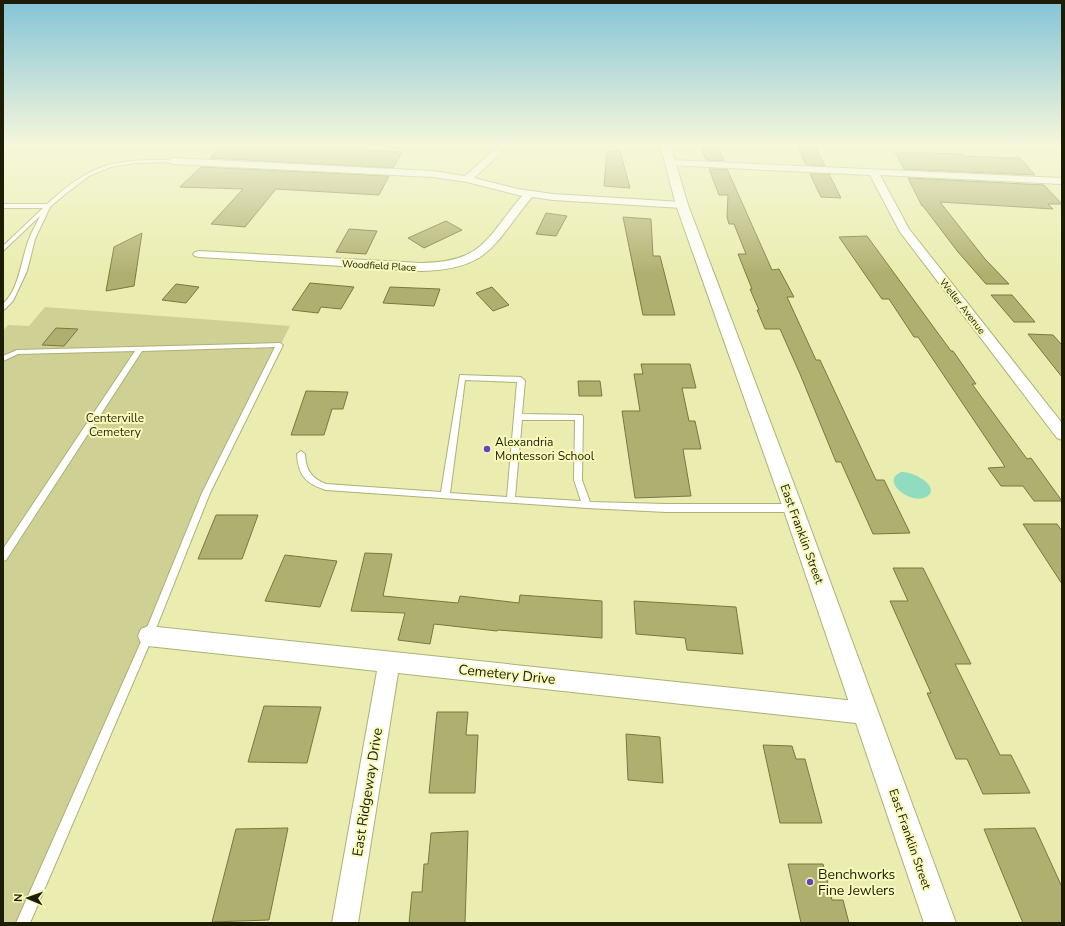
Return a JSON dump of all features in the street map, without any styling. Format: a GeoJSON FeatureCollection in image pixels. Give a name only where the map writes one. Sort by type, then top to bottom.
{"type":"FeatureCollection","features":[{"type":"Feature","properties":{"kind":"street"},"geometry":{"type":"LineString","coordinates":[[501,187],[529,194],[552,197],[682,205]]}},
{"type":"Feature","properties":{"kind":"street","name":"East Franklin Street"},"geometry":{"type":"LineString","coordinates":[[677,187],[682,205],[793,508],[940,923]]}},
{"type":"Feature","properties":{"kind":"street","name":"Weller Avenue"},"geometry":{"type":"LineString","coordinates":[[881,187],[904,230],[1062,434]]}},
{"type":"Feature","properties":{"kind":"street","name":"Woodfield Place"},"geometry":{"type":"LineString","coordinates":[[199,254],[421,267],[446,265],[470,259],[487,247],[529,194]]}},
{"type":"Feature","properties":{"kind":"street","name":"Cemetery Drive"},"geometry":{"type":"LineString","coordinates":[[148,636],[865,713]]}},
{"type":"Feature","properties":{"kind":"street","name":"East Ridgeway Drive"},"geometry":{"type":"LineString","coordinates":[[345,923],[389,662]]}},
{"type":"Feature","properties":{"kind":"lane"},"geometry":{"type":"LineString","coordinates":[[3,249],[48,206],[71,187]]}},
{"type":"Feature","properties":{"kind":"lane"},"geometry":{"type":"LineString","coordinates":[[3,206],[48,206]]}},
{"type":"Feature","properties":{"kind":"lane"},"geometry":{"type":"LineString","coordinates":[[3,308],[10,301],[24,271],[32,239],[48,206]]}},
{"type":"Feature","properties":{"kind":"lane"},"geometry":{"type":"LineString","coordinates":[[3,359],[18,352],[280,345],[206,493],[148,636],[23,923]]}},
{"type":"Feature","properties":{"kind":"lane"},"geometry":{"type":"LineString","coordinates":[[3,557],[140,348]]}},
{"type":"Feature","properties":{"kind":"lane"},"geometry":{"type":"LineString","coordinates":[[445,496],[462,377],[520,379],[511,500]]}},
{"type":"Feature","properties":{"kind":"lane"},"geometry":{"type":"LineString","coordinates":[[518,417],[578,417],[578,480],[586,505]]}},
{"type":"Feature","properties":{"kind":"lane"},"geometry":{"type":"LineString","coordinates":[[301,454],[303,469],[307,476],[311,481],[326,487],[586,505],[666,508],[793,508]]}},
{"type":"Feature","properties":{"kind":"green space","name":"Centerville Cemetery"},"geometry":{"type":"Polygon","coordinates":[[[45,307],[290,326],[206,493],[23,923],[3,923],[3,331],[8,325],[29,326],[45,307]]]}},
{"type":"Feature","properties":{"kind":"shaded area"},"geometry":{"type":"Polygon","coordinates":[[[901,472],[914,475],[926,482],[931,490],[929,495],[918,499],[899,490],[895,486],[894,481],[895,476],[901,472]]]}},
{"type":"Feature","properties":{"kind":"building"},"geometry":{"type":"Polygon","coordinates":[[[187,187],[383,187],[379,195],[276,189],[245,227],[211,224],[243,189],[187,187]]]}},
{"type":"Feature","properties":{"kind":"building"},"geometry":{"type":"Polygon","coordinates":[[[716,187],[735,187],[772,270],[779,269],[794,297],[787,297],[816,360],[820,360],[876,480],[884,480],[910,533],[873,534],[841,462],[836,462],[780,329],[765,329],[750,289],[752,289],[738,254],[746,254],[734,224],[729,224],[727,217],[728,195],[719,195],[716,187]]]}},
{"type":"Feature","properties":{"kind":"building"},"geometry":{"type":"Polygon","coordinates":[[[816,187],[836,187],[841,198],[821,197],[816,187]]]}},
{"type":"Feature","properties":{"kind":"building"},"geometry":{"type":"Polygon","coordinates":[[[913,187],[1046,187],[1062,204],[1048,204],[1053,209],[940,202],[985,259],[1009,284],[986,284],[958,252],[922,206],[913,187]]]}},
{"type":"Feature","properties":{"kind":"building"},"geometry":{"type":"Polygon","coordinates":[[[546,213],[567,216],[556,236],[536,234],[546,213]]]}},
{"type":"Feature","properties":{"kind":"building"},"geometry":{"type":"Polygon","coordinates":[[[623,217],[651,219],[653,256],[660,256],[675,315],[643,315],[623,217]]]}},
{"type":"Feature","properties":{"kind":"building"},"geometry":{"type":"Polygon","coordinates":[[[446,221],[462,230],[424,248],[408,238],[446,221]]]}},
{"type":"Feature","properties":{"kind":"building"},"geometry":{"type":"Polygon","coordinates":[[[349,229],[377,231],[366,254],[336,252],[349,229]]]}},
{"type":"Feature","properties":{"kind":"building"},"geometry":{"type":"Polygon","coordinates":[[[142,233],[134,286],[106,291],[114,247],[142,233]]]}},
{"type":"Feature","properties":{"kind":"building"},"geometry":{"type":"Polygon","coordinates":[[[867,236],[951,351],[953,351],[976,384],[972,384],[1027,459],[1031,458],[1062,501],[1034,501],[1023,486],[1001,486],[988,468],[1005,467],[1000,459],[918,337],[914,337],[889,299],[882,299],[839,237],[867,236]]]}},
{"type":"Feature","properties":{"kind":"building"},"geometry":{"type":"Polygon","coordinates":[[[310,283],[354,287],[341,309],[321,307],[318,313],[292,310],[310,283]]]}},
{"type":"Feature","properties":{"kind":"building"},"geometry":{"type":"Polygon","coordinates":[[[176,284],[199,287],[186,303],[162,300],[176,284]]]}},
{"type":"Feature","properties":{"kind":"building"},"geometry":{"type":"Polygon","coordinates":[[[390,287],[440,289],[434,306],[383,303],[390,287]]]}},
{"type":"Feature","properties":{"kind":"building"},"geometry":{"type":"Polygon","coordinates":[[[492,287],[509,305],[493,311],[476,293],[492,287]]]}},
{"type":"Feature","properties":{"kind":"building"},"geometry":{"type":"Polygon","coordinates":[[[991,295],[1012,295],[1035,322],[1014,322],[991,295]]]}},
{"type":"Feature","properties":{"kind":"building"},"geometry":{"type":"Polygon","coordinates":[[[56,328],[78,329],[64,346],[42,345],[56,328]]]}},
{"type":"Feature","properties":{"kind":"building"},"geometry":{"type":"Polygon","coordinates":[[[1028,334],[1053,335],[1062,345],[1062,377],[1028,334]]]}},
{"type":"Feature","properties":{"kind":"building"},"geometry":{"type":"Polygon","coordinates":[[[641,364],[690,364],[696,388],[682,388],[689,421],[695,421],[701,449],[683,449],[691,496],[635,498],[622,411],[640,411],[634,374],[643,374],[641,364]]]}},
{"type":"Feature","properties":{"kind":"building"},"geometry":{"type":"Polygon","coordinates":[[[578,381],[600,381],[602,396],[579,396],[578,381]]]}},
{"type":"Feature","properties":{"kind":"building"},"geometry":{"type":"Polygon","coordinates":[[[306,391],[348,392],[343,409],[332,409],[324,435],[291,435],[306,391]]]}},
{"type":"Feature","properties":{"kind":"building"},"geometry":{"type":"Polygon","coordinates":[[[216,515],[258,515],[242,559],[198,559],[216,515]]]}},
{"type":"Feature","properties":{"kind":"building"},"geometry":{"type":"Polygon","coordinates":[[[1023,524],[1057,524],[1062,531],[1062,584],[1023,524]]]}},
{"type":"Feature","properties":{"kind":"building"},"geometry":{"type":"Polygon","coordinates":[[[365,553],[392,554],[383,596],[458,603],[460,596],[519,603],[520,595],[602,601],[602,638],[497,631],[434,624],[430,644],[398,640],[405,613],[351,611],[365,553]]]}},
{"type":"Feature","properties":{"kind":"building"},"geometry":{"type":"Polygon","coordinates":[[[285,555],[337,561],[320,607],[265,601],[285,555]]]}},
{"type":"Feature","properties":{"kind":"building"},"geometry":{"type":"Polygon","coordinates":[[[893,568],[923,568],[971,664],[955,664],[1000,755],[1011,755],[1030,793],[983,794],[967,759],[956,759],[927,693],[931,693],[890,601],[908,601],[893,568]]]}},
{"type":"Feature","properties":{"kind":"building"},"geometry":{"type":"Polygon","coordinates":[[[634,601],[736,607],[743,654],[687,650],[685,638],[636,634],[634,601]]]}},
{"type":"Feature","properties":{"kind":"building"},"geometry":{"type":"Polygon","coordinates":[[[264,706],[321,707],[307,763],[248,762],[264,706]]]}},
{"type":"Feature","properties":{"kind":"building"},"geometry":{"type":"Polygon","coordinates":[[[437,712],[468,712],[466,735],[478,735],[475,793],[429,793],[437,712]]]}},
{"type":"Feature","properties":{"kind":"building"},"geometry":{"type":"Polygon","coordinates":[[[626,734],[660,737],[663,783],[628,780],[626,734]]]}},
{"type":"Feature","properties":{"kind":"building"},"geometry":{"type":"Polygon","coordinates":[[[763,745],[792,746],[796,759],[805,759],[822,823],[780,823],[763,745]]]}},
{"type":"Feature","properties":{"kind":"building"},"geometry":{"type":"Polygon","coordinates":[[[288,828],[269,920],[212,922],[236,829],[288,828]]]}},
{"type":"Feature","properties":{"kind":"building"},"geometry":{"type":"Polygon","coordinates":[[[1035,828],[1062,887],[1062,923],[1023,923],[984,829],[1035,828]]]}},
{"type":"Feature","properties":{"kind":"building"},"geometry":{"type":"Polygon","coordinates":[[[468,831],[465,923],[409,923],[412,892],[422,892],[424,864],[428,864],[431,833],[468,831]]]}},
{"type":"Feature","properties":{"kind":"building","name":"Benchworks Fine Jewlers"},"geometry":{"type":"Polygon","coordinates":[[[788,864],[823,864],[832,900],[843,900],[849,923],[801,923],[788,864]]]}},
{"type":"Feature","properties":{"kind":"place","name":"Alexandria Montessori School"},"geometry":{"type":"Point","coordinates":[487,449]}},
{"type":"Feature","properties":{"kind":"place","name":"Benchworks Fine Jewlers"},"geometry":{"type":"Point","coordinates":[810,882]}}]}
